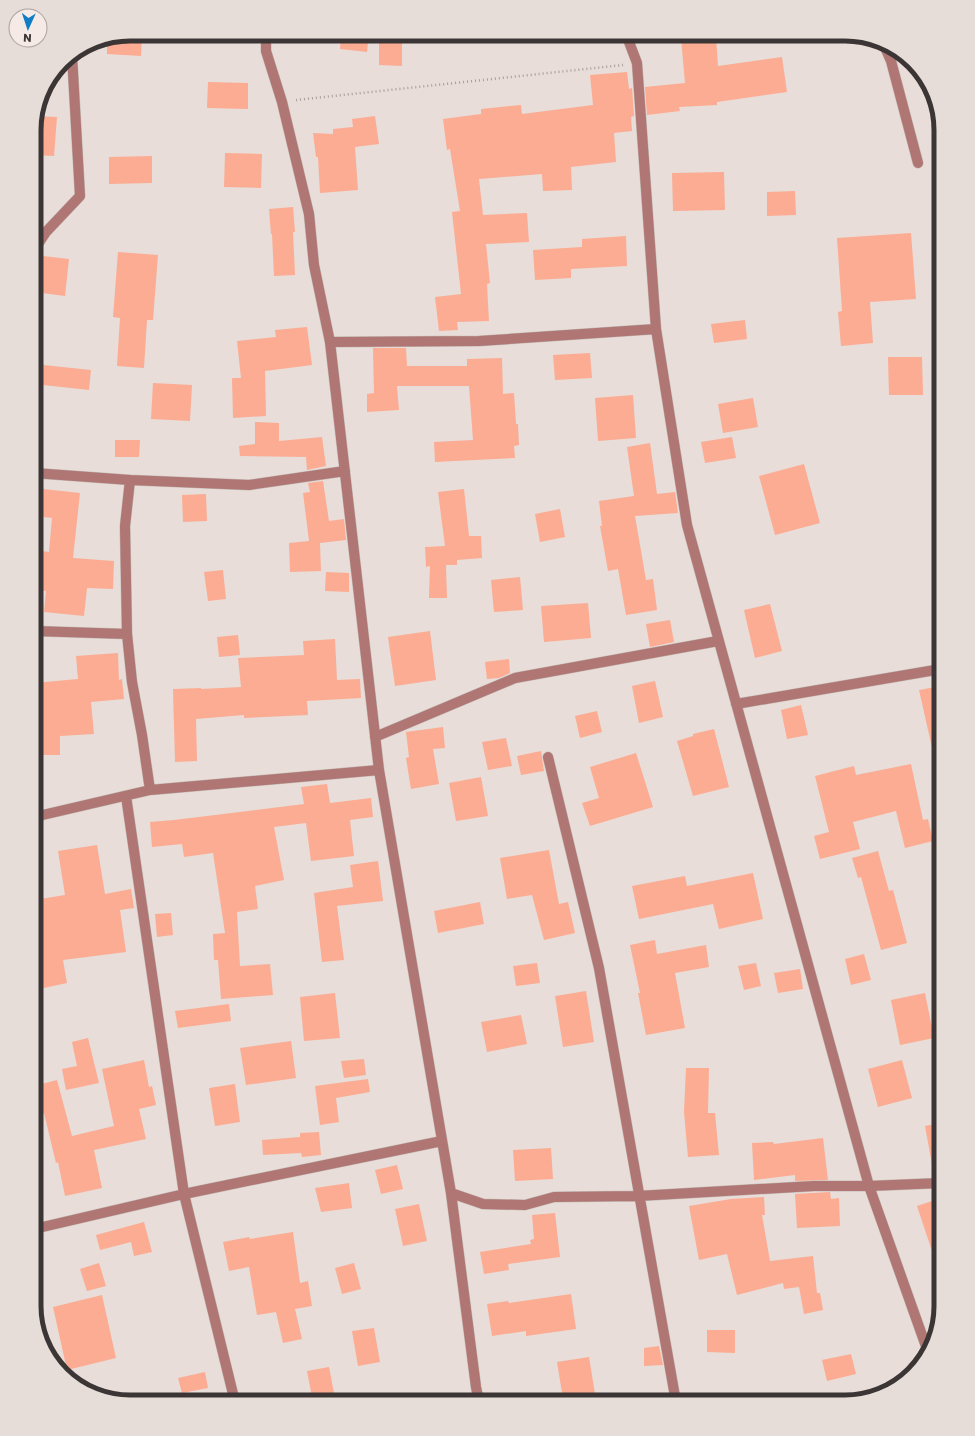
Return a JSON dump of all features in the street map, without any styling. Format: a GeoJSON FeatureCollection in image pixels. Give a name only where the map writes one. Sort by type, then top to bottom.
{"type":"FeatureCollection","features":[{"type":"Feature","properties":{"kind":"street"},"geometry":{"type":"LineString","coordinates":[[266,41],[266,52],[282,102],[309,214],[314,265],[330,342],[379,770],[452,1193],[478,1395]]}},
{"type":"Feature","properties":{"kind":"street"},"geometry":{"type":"LineString","coordinates":[[629,41],[637,63],[656,329],[687,525],[869,1186],[925,1344]]}},
{"type":"Feature","properties":{"kind":"street"},"geometry":{"type":"LineString","coordinates":[[887,52],[891,61],[918,163]]}},
{"type":"Feature","properties":{"kind":"street"},"geometry":{"type":"LineString","coordinates":[[41,240],[46,232],[80,196],[72,62]]}},
{"type":"Feature","properties":{"kind":"street"},"geometry":{"type":"LineString","coordinates":[[330,342],[479,341],[656,329]]}},
{"type":"Feature","properties":{"kind":"street"},"geometry":{"type":"LineString","coordinates":[[41,474],[249,486],[345,471]]}},
{"type":"Feature","properties":{"kind":"street"},"geometry":{"type":"LineString","coordinates":[[130,480],[125,526],[127,634],[132,682],[142,734],[150,790]]}},
{"type":"Feature","properties":{"kind":"street"},"geometry":{"type":"LineString","coordinates":[[41,631],[127,634]]}},
{"type":"Feature","properties":{"kind":"street"},"geometry":{"type":"LineString","coordinates":[[375,737],[516,678],[718,641]]}},
{"type":"Feature","properties":{"kind":"street"},"geometry":{"type":"LineString","coordinates":[[736,704],[934,670]]}},
{"type":"Feature","properties":{"kind":"street"},"geometry":{"type":"LineString","coordinates":[[548,758],[599,968],[638,1196],[675,1395]]}},
{"type":"Feature","properties":{"kind":"street"},"geometry":{"type":"LineString","coordinates":[[41,815],[150,790],[379,770]]}},
{"type":"Feature","properties":{"kind":"street"},"geometry":{"type":"LineString","coordinates":[[126,796],[184,1194],[233,1395]]}},
{"type":"Feature","properties":{"kind":"street"},"geometry":{"type":"LineString","coordinates":[[41,1227],[184,1194],[442,1140]]}},
{"type":"Feature","properties":{"kind":"street"},"geometry":{"type":"LineString","coordinates":[[452,1193],[483,1204],[525,1205],[554,1197],[638,1196],[814,1186],[869,1186],[934,1183]]}},
{"type":"Feature","properties":{"kind":"path"},"geometry":{"type":"LineString","coordinates":[[282,102],[637,63]]}},
{"type":"Feature","properties":{"kind":"building"},"geometry":{"type":"Polygon","coordinates":[[[142,41],[141,56],[107,54],[107,44],[142,41]]]}},
{"type":"Feature","properties":{"kind":"building"},"geometry":{"type":"Polygon","coordinates":[[[341,41],[368,41],[367,52],[340,49],[341,41]]]}},
{"type":"Feature","properties":{"kind":"building"},"geometry":{"type":"Polygon","coordinates":[[[379,41],[402,41],[402,66],[379,65],[379,41]]]}},
{"type":"Feature","properties":{"kind":"building"},"geometry":{"type":"Polygon","coordinates":[[[681,41],[716,41],[718,66],[782,57],[787,92],[717,102],[717,105],[679,107],[680,111],[647,115],[645,87],[685,83],[681,41]]]}},
{"type":"Feature","properties":{"kind":"building"},"geometry":{"type":"Polygon","coordinates":[[[627,72],[629,89],[632,88],[634,116],[631,117],[632,131],[614,133],[616,162],[571,167],[572,190],[543,191],[542,174],[479,179],[483,215],[527,213],[529,242],[486,244],[490,283],[487,284],[489,321],[457,322],[458,330],[439,331],[435,297],[461,294],[452,212],[460,211],[450,149],[447,150],[443,119],[481,114],[481,109],[521,105],[522,114],[593,105],[590,75],[627,72]]]}},
{"type":"Feature","properties":{"kind":"building"},"geometry":{"type":"Polygon","coordinates":[[[208,82],[248,83],[248,109],[207,108],[208,82]]]}},
{"type":"Feature","properties":{"kind":"building"},"geometry":{"type":"Polygon","coordinates":[[[42,116],[57,117],[54,156],[41,155],[42,116]]]}},
{"type":"Feature","properties":{"kind":"building"},"geometry":{"type":"Polygon","coordinates":[[[375,116],[379,144],[355,147],[358,190],[320,193],[318,157],[316,157],[313,133],[333,134],[333,129],[353,127],[352,119],[375,116]]]}},
{"type":"Feature","properties":{"kind":"building"},"geometry":{"type":"Polygon","coordinates":[[[225,153],[262,154],[261,188],[224,187],[225,153]]]}},
{"type":"Feature","properties":{"kind":"building"},"geometry":{"type":"Polygon","coordinates":[[[152,156],[152,183],[109,184],[109,157],[152,156]]]}},
{"type":"Feature","properties":{"kind":"building"},"geometry":{"type":"Polygon","coordinates":[[[724,172],[725,210],[673,211],[672,173],[724,172]]]}},
{"type":"Feature","properties":{"kind":"building"},"geometry":{"type":"Polygon","coordinates":[[[795,191],[796,215],[767,216],[767,192],[795,191]]]}},
{"type":"Feature","properties":{"kind":"building"},"geometry":{"type":"Polygon","coordinates":[[[293,207],[295,232],[293,232],[295,275],[274,276],[269,209],[293,207]]]}},
{"type":"Feature","properties":{"kind":"building"},"geometry":{"type":"Polygon","coordinates":[[[911,233],[916,299],[870,302],[873,343],[841,346],[838,312],[842,311],[837,238],[911,233]]]}},
{"type":"Feature","properties":{"kind":"building"},"geometry":{"type":"Polygon","coordinates":[[[626,236],[627,266],[571,269],[571,278],[535,280],[533,250],[582,247],[582,239],[626,236]]]}},
{"type":"Feature","properties":{"kind":"building"},"geometry":{"type":"Polygon","coordinates":[[[118,252],[158,255],[153,320],[147,320],[144,368],[117,366],[120,318],[113,317],[118,252]]]}},
{"type":"Feature","properties":{"kind":"building"},"geometry":{"type":"Polygon","coordinates":[[[41,256],[69,259],[65,296],[41,293],[41,256]]]}},
{"type":"Feature","properties":{"kind":"building"},"geometry":{"type":"Polygon","coordinates":[[[745,320],[747,339],[714,343],[711,324],[745,320]]]}},
{"type":"Feature","properties":{"kind":"building"},"geometry":{"type":"Polygon","coordinates":[[[307,327],[312,365],[265,371],[266,416],[233,418],[232,378],[241,378],[237,341],[276,337],[275,330],[307,327]]]}},
{"type":"Feature","properties":{"kind":"building"},"geometry":{"type":"Polygon","coordinates":[[[373,348],[406,348],[407,366],[467,366],[467,359],[502,358],[503,394],[514,393],[519,445],[514,446],[515,458],[435,462],[434,442],[473,440],[469,386],[397,386],[399,410],[367,412],[367,394],[374,393],[373,348]]]}},
{"type":"Feature","properties":{"kind":"building"},"geometry":{"type":"Polygon","coordinates":[[[590,353],[592,378],[555,380],[553,355],[590,353]]]}},
{"type":"Feature","properties":{"kind":"building"},"geometry":{"type":"Polygon","coordinates":[[[888,357],[922,357],[923,395],[889,395],[888,357]]]}},
{"type":"Feature","properties":{"kind":"building"},"geometry":{"type":"Polygon","coordinates":[[[41,365],[91,370],[89,390],[41,385],[41,365]]]}},
{"type":"Feature","properties":{"kind":"building"},"geometry":{"type":"Polygon","coordinates":[[[153,383],[192,385],[190,421],[151,419],[153,383]]]}},
{"type":"Feature","properties":{"kind":"building"},"geometry":{"type":"Polygon","coordinates":[[[633,395],[636,438],[598,441],[595,398],[633,395]]]}},
{"type":"Feature","properties":{"kind":"building"},"geometry":{"type":"Polygon","coordinates":[[[753,398],[758,427],[723,433],[718,404],[753,398]]]}},
{"type":"Feature","properties":{"kind":"building"},"geometry":{"type":"Polygon","coordinates":[[[255,422],[279,423],[279,441],[322,437],[326,466],[307,470],[306,457],[240,456],[239,446],[255,444],[255,422]]]}},
{"type":"Feature","properties":{"kind":"building"},"geometry":{"type":"Polygon","coordinates":[[[732,437],[736,458],[705,463],[701,442],[732,437]]]}},
{"type":"Feature","properties":{"kind":"building"},"geometry":{"type":"Polygon","coordinates":[[[115,440],[140,440],[139,457],[115,457],[115,440]]]}},
{"type":"Feature","properties":{"kind":"building"},"geometry":{"type":"Polygon","coordinates":[[[650,443],[657,494],[675,492],[678,513],[635,516],[646,580],[653,579],[657,610],[626,615],[618,569],[608,571],[600,526],[602,526],[599,501],[634,496],[627,447],[650,443]]]}},
{"type":"Feature","properties":{"kind":"building"},"geometry":{"type":"Polygon","coordinates":[[[804,464],[820,523],[775,535],[759,476],[804,464]]]}},
{"type":"Feature","properties":{"kind":"building"},"geometry":{"type":"Polygon","coordinates":[[[323,481],[329,521],[344,519],[346,540],[320,543],[321,571],[290,572],[289,543],[309,541],[303,493],[310,492],[308,483],[323,481]]]}},
{"type":"Feature","properties":{"kind":"building"},"geometry":{"type":"Polygon","coordinates":[[[41,489],[80,493],[73,558],[114,561],[113,589],[87,588],[84,616],[44,612],[46,591],[41,590],[41,551],[49,552],[52,518],[41,517],[41,489]]]}},
{"type":"Feature","properties":{"kind":"building"},"geometry":{"type":"Polygon","coordinates":[[[464,489],[469,536],[481,536],[482,558],[457,560],[457,565],[446,565],[447,598],[429,598],[430,566],[426,567],[425,547],[445,546],[438,492],[464,489]]]}},
{"type":"Feature","properties":{"kind":"building"},"geometry":{"type":"Polygon","coordinates":[[[206,494],[207,521],[183,522],[182,495],[206,494]]]}},
{"type":"Feature","properties":{"kind":"building"},"geometry":{"type":"Polygon","coordinates":[[[560,509],[565,537],[540,542],[535,514],[560,509]]]}},
{"type":"Feature","properties":{"kind":"building"},"geometry":{"type":"Polygon","coordinates":[[[223,570],[226,599],[208,601],[204,572],[223,570]]]}},
{"type":"Feature","properties":{"kind":"building"},"geometry":{"type":"Polygon","coordinates":[[[326,572],[349,573],[349,592],[325,591],[326,572]]]}},
{"type":"Feature","properties":{"kind":"building"},"geometry":{"type":"Polygon","coordinates":[[[520,577],[523,610],[494,612],[491,580],[520,577]]]}},
{"type":"Feature","properties":{"kind":"building"},"geometry":{"type":"Polygon","coordinates":[[[588,603],[591,638],[544,642],[541,606],[588,603]]]}},
{"type":"Feature","properties":{"kind":"building"},"geometry":{"type":"Polygon","coordinates":[[[770,604],[782,651],[755,658],[744,610],[770,604]]]}},
{"type":"Feature","properties":{"kind":"building"},"geometry":{"type":"Polygon","coordinates":[[[670,620],[674,642],[650,647],[646,624],[670,620]]]}},
{"type":"Feature","properties":{"kind":"building"},"geometry":{"type":"Polygon","coordinates":[[[430,631],[436,680],[395,686],[388,637],[430,631]]]}},
{"type":"Feature","properties":{"kind":"building"},"geometry":{"type":"Polygon","coordinates":[[[238,635],[240,655],[219,657],[217,637],[238,635]]]}},
{"type":"Feature","properties":{"kind":"building"},"geometry":{"type":"Polygon","coordinates":[[[335,639],[337,680],[360,679],[361,698],[307,701],[308,715],[244,718],[244,715],[196,719],[197,761],[175,762],[173,689],[241,687],[238,658],[304,655],[303,641],[335,639]]]}},
{"type":"Feature","properties":{"kind":"building"},"geometry":{"type":"Polygon","coordinates":[[[118,653],[119,680],[122,679],[124,699],[91,702],[94,734],[60,736],[60,755],[41,755],[41,682],[78,679],[76,656],[118,653]]]}},
{"type":"Feature","properties":{"kind":"building"},"geometry":{"type":"Polygon","coordinates":[[[509,659],[510,673],[499,678],[487,679],[485,662],[509,659]]]}},
{"type":"Feature","properties":{"kind":"building"},"geometry":{"type":"Polygon","coordinates":[[[655,681],[663,717],[639,723],[632,686],[655,681]]]}},
{"type":"Feature","properties":{"kind":"building"},"geometry":{"type":"Polygon","coordinates":[[[934,687],[934,757],[919,690],[934,687]]]}},
{"type":"Feature","properties":{"kind":"building"},"geometry":{"type":"Polygon","coordinates":[[[801,705],[808,735],[787,739],[781,710],[801,705]]]}},
{"type":"Feature","properties":{"kind":"building"},"geometry":{"type":"Polygon","coordinates":[[[597,711],[602,732],[580,738],[575,716],[597,711]]]}},
{"type":"Feature","properties":{"kind":"building"},"geometry":{"type":"Polygon","coordinates":[[[443,727],[445,748],[433,749],[439,784],[411,789],[406,758],[409,757],[406,732],[443,727]]]}},
{"type":"Feature","properties":{"kind":"building"},"geometry":{"type":"Polygon","coordinates":[[[714,729],[729,787],[693,796],[677,741],[693,736],[693,734],[714,729]]]}},
{"type":"Feature","properties":{"kind":"building"},"geometry":{"type":"Polygon","coordinates":[[[506,738],[512,766],[488,770],[482,742],[506,738]]]}},
{"type":"Feature","properties":{"kind":"building"},"geometry":{"type":"Polygon","coordinates":[[[541,751],[544,771],[521,775],[517,756],[541,751]]]}},
{"type":"Feature","properties":{"kind":"building"},"geometry":{"type":"Polygon","coordinates":[[[636,753],[653,807],[590,826],[582,803],[599,798],[590,767],[636,753]]]}},
{"type":"Feature","properties":{"kind":"building"},"geometry":{"type":"Polygon","coordinates":[[[911,764],[923,820],[928,819],[933,841],[905,848],[896,811],[853,822],[860,849],[820,859],[814,836],[829,832],[815,776],[854,766],[856,775],[911,764]]]}},
{"type":"Feature","properties":{"kind":"building"},"geometry":{"type":"Polygon","coordinates":[[[481,777],[488,816],[456,821],[449,783],[481,777]]]}},
{"type":"Feature","properties":{"kind":"building"},"geometry":{"type":"Polygon","coordinates":[[[327,784],[330,803],[371,798],[373,817],[350,820],[354,856],[311,861],[306,823],[274,827],[284,880],[255,886],[258,909],[237,912],[240,966],[270,964],[273,995],[221,999],[218,960],[214,960],[213,934],[225,933],[213,853],[184,857],[182,844],[152,847],[150,822],[304,804],[301,787],[327,784]]]}},
{"type":"Feature","properties":{"kind":"building"},"geometry":{"type":"Polygon","coordinates":[[[97,845],[105,894],[131,889],[134,908],[120,910],[126,952],[63,960],[67,983],[41,989],[41,899],[65,895],[58,851],[97,845]]]}},
{"type":"Feature","properties":{"kind":"building"},"geometry":{"type":"Polygon","coordinates":[[[549,850],[559,904],[568,902],[575,933],[544,940],[532,895],[507,899],[500,858],[549,850]]]}},
{"type":"Feature","properties":{"kind":"building"},"geometry":{"type":"Polygon","coordinates":[[[878,851],[889,891],[893,890],[907,943],[881,950],[861,877],[858,878],[852,858],[878,851]]]}},
{"type":"Feature","properties":{"kind":"building"},"geometry":{"type":"Polygon","coordinates":[[[378,861],[383,901],[337,906],[344,960],[322,962],[314,893],[353,887],[350,865],[378,861]]]}},
{"type":"Feature","properties":{"kind":"building"},"geometry":{"type":"Polygon","coordinates":[[[753,873],[763,919],[719,929],[713,904],[639,919],[632,886],[685,876],[687,886],[753,873]]]}},
{"type":"Feature","properties":{"kind":"building"},"geometry":{"type":"Polygon","coordinates":[[[480,902],[484,924],[438,933],[434,911],[480,902]]]}},
{"type":"Feature","properties":{"kind":"building"},"geometry":{"type":"Polygon","coordinates":[[[171,913],[173,935],[157,937],[155,914],[171,913]]]}},
{"type":"Feature","properties":{"kind":"building"},"geometry":{"type":"Polygon","coordinates":[[[655,940],[657,954],[706,945],[709,967],[675,973],[685,1028],[646,1035],[638,993],[640,993],[630,945],[655,940]]]}},
{"type":"Feature","properties":{"kind":"building"},"geometry":{"type":"Polygon","coordinates":[[[864,954],[871,980],[851,985],[845,959],[864,954]]]}},
{"type":"Feature","properties":{"kind":"building"},"geometry":{"type":"Polygon","coordinates":[[[537,963],[540,983],[516,986],[513,966],[537,963]]]}},
{"type":"Feature","properties":{"kind":"building"},"geometry":{"type":"Polygon","coordinates":[[[756,963],[761,986],[744,990],[738,966],[756,963]]]}},
{"type":"Feature","properties":{"kind":"building"},"geometry":{"type":"Polygon","coordinates":[[[800,969],[803,989],[778,993],[774,973],[800,969]]]}},
{"type":"Feature","properties":{"kind":"building"},"geometry":{"type":"Polygon","coordinates":[[[586,991],[594,1042],[563,1047],[555,996],[586,991]]]}},
{"type":"Feature","properties":{"kind":"building"},"geometry":{"type":"Polygon","coordinates":[[[335,993],[340,1038],[304,1041],[300,997],[335,993]]]}},
{"type":"Feature","properties":{"kind":"building"},"geometry":{"type":"Polygon","coordinates":[[[925,993],[934,1038],[900,1045],[891,1000],[925,993]]]}},
{"type":"Feature","properties":{"kind":"building"},"geometry":{"type":"Polygon","coordinates":[[[229,1004],[231,1021],[178,1028],[175,1011],[229,1004]]]}},
{"type":"Feature","properties":{"kind":"building"},"geometry":{"type":"Polygon","coordinates":[[[521,1015],[527,1044],[487,1052],[481,1022],[521,1015]]]}},
{"type":"Feature","properties":{"kind":"building"},"geometry":{"type":"Polygon","coordinates":[[[88,1038],[99,1083],[66,1090],[62,1069],[77,1066],[72,1042],[88,1038]]]}},
{"type":"Feature","properties":{"kind":"building"},"geometry":{"type":"Polygon","coordinates":[[[291,1041],[296,1078],[246,1085],[240,1048],[291,1041]]]}},
{"type":"Feature","properties":{"kind":"building"},"geometry":{"type":"Polygon","coordinates":[[[364,1059],[366,1075],[344,1078],[341,1061],[364,1059]]]}},
{"type":"Feature","properties":{"kind":"building"},"geometry":{"type":"Polygon","coordinates":[[[144,1060],[149,1087],[152,1086],[156,1105],[139,1109],[146,1139],[94,1150],[102,1188],[65,1196],[58,1162],[56,1163],[44,1113],[41,1114],[41,1084],[57,1080],[72,1136],[114,1126],[102,1069],[144,1060]]]}},
{"type":"Feature","properties":{"kind":"building"},"geometry":{"type":"Polygon","coordinates":[[[902,1060],[912,1098],[878,1107],[868,1069],[902,1060]]]}},
{"type":"Feature","properties":{"kind":"building"},"geometry":{"type":"Polygon","coordinates":[[[686,1068],[709,1068],[708,1113],[715,1113],[719,1155],[688,1157],[684,1112],[686,1068]]]}},
{"type":"Feature","properties":{"kind":"building"},"geometry":{"type":"Polygon","coordinates":[[[368,1079],[370,1092],[336,1098],[339,1122],[320,1125],[315,1086],[368,1079]]]}},
{"type":"Feature","properties":{"kind":"building"},"geometry":{"type":"Polygon","coordinates":[[[235,1084],[240,1122],[215,1126],[209,1088],[235,1084]]]}},
{"type":"Feature","properties":{"kind":"building"},"geometry":{"type":"Polygon","coordinates":[[[934,1124],[934,1170],[933,1170],[925,1126],[934,1124]]]}},
{"type":"Feature","properties":{"kind":"building"},"geometry":{"type":"Polygon","coordinates":[[[319,1132],[321,1155],[302,1157],[301,1153],[263,1155],[262,1140],[300,1137],[300,1133],[319,1132]]]}},
{"type":"Feature","properties":{"kind":"building"},"geometry":{"type":"Polygon","coordinates":[[[823,1138],[828,1180],[795,1181],[795,1175],[754,1180],[752,1143],[773,1142],[774,1144],[823,1138]]]}},
{"type":"Feature","properties":{"kind":"building"},"geometry":{"type":"Polygon","coordinates":[[[551,1148],[553,1179],[515,1181],[513,1150],[551,1148]]]}},
{"type":"Feature","properties":{"kind":"building"},"geometry":{"type":"Polygon","coordinates":[[[397,1165],[403,1189],[381,1194],[375,1170],[397,1165]]]}},
{"type":"Feature","properties":{"kind":"building"},"geometry":{"type":"Polygon","coordinates":[[[349,1183],[352,1208],[321,1212],[315,1188],[349,1183]]]}},
{"type":"Feature","properties":{"kind":"building"},"geometry":{"type":"Polygon","coordinates":[[[830,1192],[831,1199],[839,1198],[840,1226],[797,1228],[795,1194],[830,1192]]]}},
{"type":"Feature","properties":{"kind":"building"},"geometry":{"type":"Polygon","coordinates":[[[764,1197],[765,1215],[762,1215],[770,1261],[813,1256],[817,1293],[820,1293],[823,1310],[804,1314],[799,1287],[784,1289],[783,1283],[737,1295],[727,1254],[699,1260],[689,1206],[731,1199],[764,1197]]]}},
{"type":"Feature","properties":{"kind":"building"},"geometry":{"type":"Polygon","coordinates":[[[934,1200],[934,1257],[917,1206],[934,1200]]]}},
{"type":"Feature","properties":{"kind":"building"},"geometry":{"type":"Polygon","coordinates":[[[419,1204],[427,1241],[403,1246],[395,1209],[419,1204]]]}},
{"type":"Feature","properties":{"kind":"building"},"geometry":{"type":"Polygon","coordinates":[[[555,1213],[560,1257],[508,1264],[509,1270],[484,1274],[480,1252],[531,1244],[530,1240],[534,1239],[532,1215],[555,1213]]]}},
{"type":"Feature","properties":{"kind":"building"},"geometry":{"type":"Polygon","coordinates":[[[144,1222],[152,1252],[134,1256],[131,1242],[100,1250],[96,1235],[144,1222]]]}},
{"type":"Feature","properties":{"kind":"building"},"geometry":{"type":"Polygon","coordinates":[[[293,1232],[300,1283],[308,1281],[312,1306],[295,1309],[302,1339],[283,1343],[276,1312],[257,1315],[249,1267],[229,1271],[223,1242],[249,1237],[250,1239],[293,1232]]]}},
{"type":"Feature","properties":{"kind":"building"},"geometry":{"type":"Polygon","coordinates":[[[99,1263],[106,1286],[87,1291],[80,1269],[99,1263]]]}},
{"type":"Feature","properties":{"kind":"building"},"geometry":{"type":"Polygon","coordinates":[[[354,1263],[361,1289],[342,1294],[335,1268],[354,1263]]]}},
{"type":"Feature","properties":{"kind":"building"},"geometry":{"type":"Polygon","coordinates":[[[571,1294],[576,1329],[526,1336],[526,1331],[492,1336],[487,1304],[508,1301],[509,1303],[571,1294]]]}},
{"type":"Feature","properties":{"kind":"building"},"geometry":{"type":"Polygon","coordinates":[[[102,1295],[116,1358],[68,1370],[53,1307],[102,1295]]]}},
{"type":"Feature","properties":{"kind":"building"},"geometry":{"type":"Polygon","coordinates":[[[374,1328],[380,1362],[358,1366],[352,1331],[374,1328]]]}},
{"type":"Feature","properties":{"kind":"building"},"geometry":{"type":"Polygon","coordinates":[[[707,1330],[735,1330],[735,1353],[707,1352],[707,1330]]]}},
{"type":"Feature","properties":{"kind":"building"},"geometry":{"type":"Polygon","coordinates":[[[659,1346],[663,1365],[644,1366],[644,1348],[659,1346]]]}},
{"type":"Feature","properties":{"kind":"building"},"geometry":{"type":"Polygon","coordinates":[[[851,1354],[856,1374],[827,1381],[822,1360],[851,1354]]]}},
{"type":"Feature","properties":{"kind":"building"},"geometry":{"type":"Polygon","coordinates":[[[589,1357],[595,1394],[562,1395],[557,1362],[589,1357]]]}},
{"type":"Feature","properties":{"kind":"building"},"geometry":{"type":"Polygon","coordinates":[[[329,1367],[334,1393],[312,1395],[307,1371],[329,1367]]]}},
{"type":"Feature","properties":{"kind":"building"},"geometry":{"type":"Polygon","coordinates":[[[205,1372],[208,1388],[182,1393],[178,1378],[205,1372]]]}}]}
